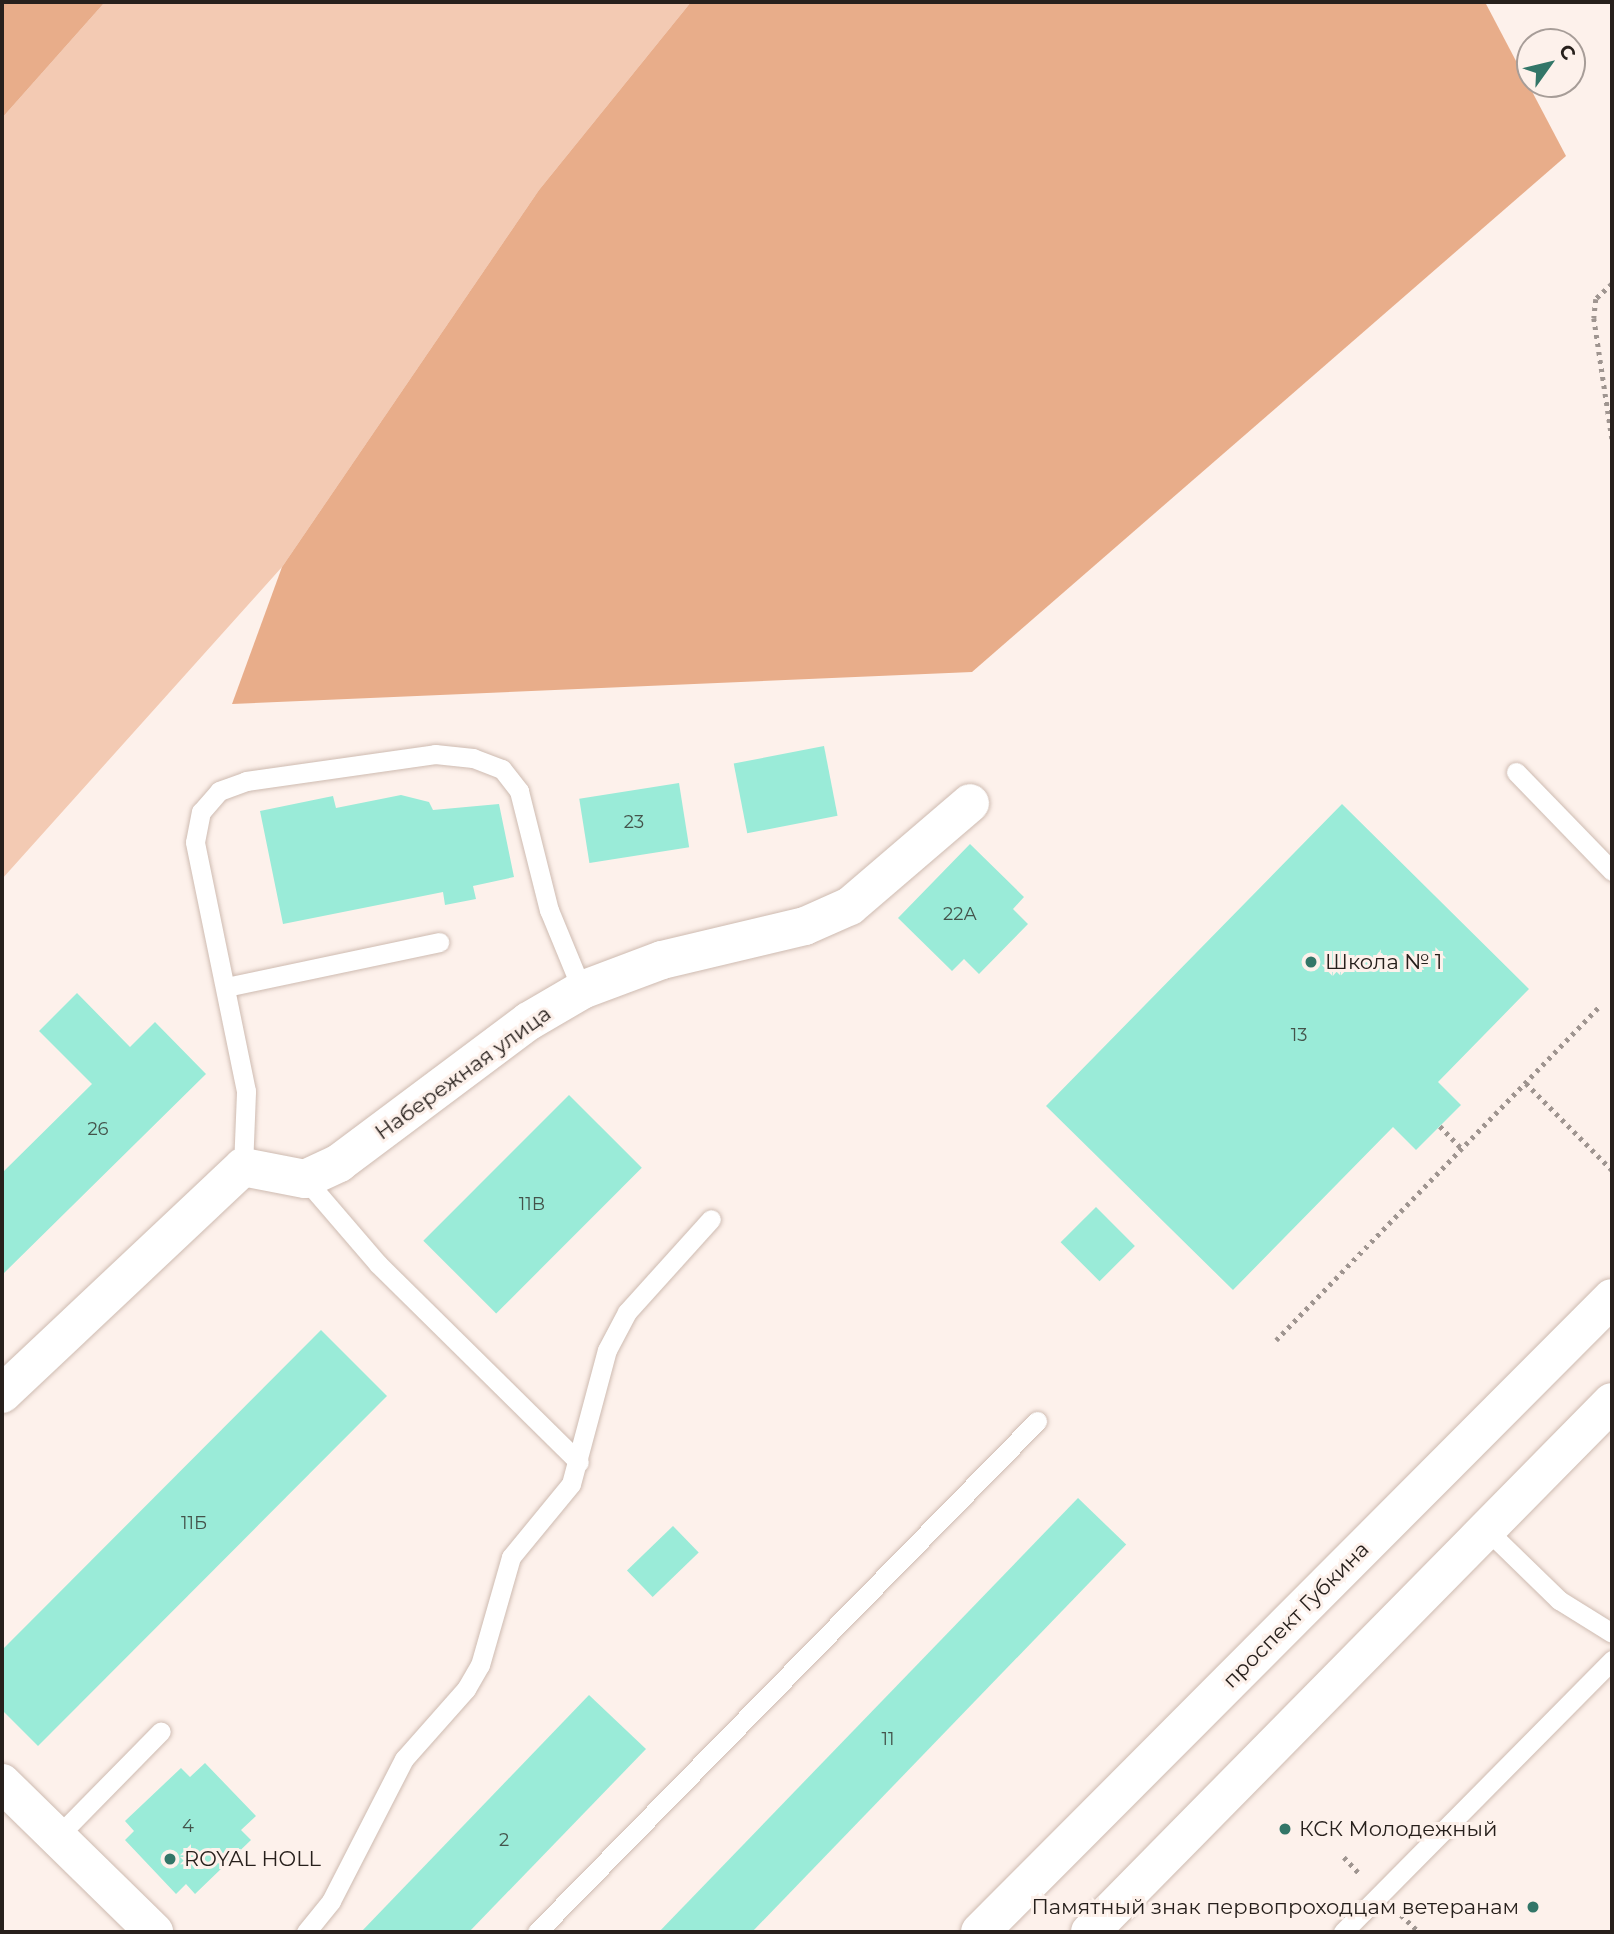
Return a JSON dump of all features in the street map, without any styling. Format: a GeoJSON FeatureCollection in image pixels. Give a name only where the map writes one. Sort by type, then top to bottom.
{"type":"FeatureCollection","features":[{"type":"Feature","properties":{"kind":"main road","name":"Набережная улица"},"geometry":{"type":"LineString","coordinates":[[305,1179],[339,1163],[529,1021],[582,990],[662,960],[805,926],[850,906],[970,803]]}},
{"type":"Feature","properties":{"kind":"main road"},"geometry":{"type":"LineString","coordinates":[[2,1394],[243,1167],[305,1179]]}},
{"type":"Feature","properties":{"kind":"main road","name":"проспект Губкина"},"geometry":{"type":"LineString","coordinates":[[980,1932],[1612,1298]]}},
{"type":"Feature","properties":{"kind":"main road"},"geometry":{"type":"LineString","coordinates":[[1090,1932],[1612,1402]]}},
{"type":"Feature","properties":{"kind":"main road"},"geometry":{"type":"LineString","coordinates":[[2,1783],[154,1932]]}},
{"type":"Feature","properties":{"kind":"lane"},"geometry":{"type":"LineString","coordinates":[[243,1167],[246,1091],[195,842],[201,812],[219,790],[246,781],[435,754],[473,758],[502,769],[519,791],[549,910],[582,990]]}},
{"type":"Feature","properties":{"kind":"lane"},"geometry":{"type":"LineString","coordinates":[[1516,772],[1612,871]]}},
{"type":"Feature","properties":{"kind":"lane"},"geometry":{"type":"LineString","coordinates":[[226,987],[439,942]]}},
{"type":"Feature","properties":{"kind":"lane"},"geometry":{"type":"LineString","coordinates":[[305,1179],[378,1264],[579,1462]]}},
{"type":"Feature","properties":{"kind":"lane"},"geometry":{"type":"LineString","coordinates":[[306,1932],[331,1901],[404,1759],[466,1689],[480,1665],[511,1557],[571,1484],[607,1350],[627,1312],[711,1219]]}},
{"type":"Feature","properties":{"kind":"lane"},"geometry":{"type":"LineString","coordinates":[[537,1932],[1037,1421]]}},
{"type":"Feature","properties":{"kind":"lane"},"geometry":{"type":"LineString","coordinates":[[1486,1529],[1559,1600],[1612,1633]]}},
{"type":"Feature","properties":{"kind":"lane"},"geometry":{"type":"LineString","coordinates":[[1343,1932],[1612,1660]]}},
{"type":"Feature","properties":{"kind":"lane"},"geometry":{"type":"LineString","coordinates":[[57,1837],[160,1731]]}},
{"type":"Feature","properties":{"kind":"path"},"geometry":{"type":"LineString","coordinates":[[1612,284],[1596,299],[1594,318],[1612,439]]}},
{"type":"Feature","properties":{"kind":"path"},"geometry":{"type":"LineString","coordinates":[[1276,1340],[1598,1009]]}},
{"type":"Feature","properties":{"kind":"path"},"geometry":{"type":"LineString","coordinates":[[1526,1083],[1612,1170]]}},
{"type":"Feature","properties":{"kind":"path"},"geometry":{"type":"LineString","coordinates":[[1440,1126],[1462,1149]]}},
{"type":"Feature","properties":{"kind":"shaded area"},"geometry":{"type":"Polygon","coordinates":[[[2,2],[105,2],[2,118],[2,2]]]}},
{"type":"Feature","properties":{"kind":"shaded area"},"geometry":{"type":"Polygon","coordinates":[[[105,2],[691,2],[539,190],[282,567],[2,879],[2,118],[105,2]]]}},
{"type":"Feature","properties":{"kind":"shaded area"},"geometry":{"type":"Polygon","coordinates":[[[691,2],[1485,2],[1516,61],[1516,98],[1535,98],[1566,156],[972,672],[232,704],[282,567],[539,190],[691,2]]]}},
{"type":"Feature","properties":{"kind":"building"},"geometry":{"type":"Polygon","coordinates":[[[824,746],[838,816],[747,833],[734,764],[824,746]]]}},
{"type":"Feature","properties":{"kind":"building"},"geometry":{"type":"Polygon","coordinates":[[[679,783],[689,847],[589,863],[579,799],[679,783]]]}},
{"type":"Feature","properties":{"kind":"building"},"geometry":{"type":"Polygon","coordinates":[[[401,795],[429,802],[433,810],[499,804],[514,877],[473,886],[476,899],[445,905],[443,892],[283,924],[260,811],[333,796],[336,808],[401,795]]]}},
{"type":"Feature","properties":{"kind":"building"},"geometry":{"type":"Polygon","coordinates":[[[1342,804],[1529,989],[1438,1082],[1461,1105],[1416,1150],[1393,1127],[1233,1290],[1046,1106],[1342,804]]]}},
{"type":"Feature","properties":{"kind":"building"},"geometry":{"type":"Polygon","coordinates":[[[970,844],[1024,897],[1013,909],[1028,924],[979,974],[964,959],[952,971],[898,918],[970,844]]]}},
{"type":"Feature","properties":{"kind":"building"},"geometry":{"type":"Polygon","coordinates":[[[77,993],[130,1047],[155,1022],[206,1074],[2,1275],[2,1173],[92,1084],[39,1031],[77,993]]]}},
{"type":"Feature","properties":{"kind":"building"},"geometry":{"type":"Polygon","coordinates":[[[569,1095],[642,1168],[496,1313],[423,1241],[569,1095]]]}},
{"type":"Feature","properties":{"kind":"building"},"geometry":{"type":"Polygon","coordinates":[[[1096,1207],[1135,1246],[1100,1281],[1061,1242],[1096,1207]]]}},
{"type":"Feature","properties":{"kind":"building"},"geometry":{"type":"Polygon","coordinates":[[[321,1330],[387,1396],[38,1746],[2,1710],[2,1650],[321,1330]]]}},
{"type":"Feature","properties":{"kind":"building"},"geometry":{"type":"Polygon","coordinates":[[[1078,1498],[1126,1545],[752,1932],[659,1932],[1078,1498]]]}},
{"type":"Feature","properties":{"kind":"building"},"geometry":{"type":"Polygon","coordinates":[[[673,1526],[699,1553],[653,1597],[627,1570],[673,1526]]]}},
{"type":"Feature","properties":{"kind":"building"},"geometry":{"type":"Polygon","coordinates":[[[589,1695],[646,1749],[469,1932],[361,1932],[589,1695]]]}},
{"type":"Feature","properties":{"kind":"building"},"geometry":{"type":"Polygon","coordinates":[[[205,1763],[256,1816],[241,1830],[251,1840],[195,1894],[186,1884],[176,1894],[125,1840],[134,1831],[125,1821],[181,1768],[190,1777],[205,1763]]]}},
{"type":"Feature","properties":{"kind":"place","name":"Школа № 1"},"geometry":{"type":"Point","coordinates":[1311,962]}},
{"type":"Feature","properties":{"kind":"place","name":"КСК Молодежный"},"geometry":{"type":"Point","coordinates":[1285,1829]}},
{"type":"Feature","properties":{"kind":"place","name":"ROYAL HOLL"},"geometry":{"type":"Point","coordinates":[170,1859]}},
{"type":"Feature","properties":{"kind":"place","name":"Памятный знак первопроходцам ветеранам"},"geometry":{"type":"Point","coordinates":[1533,1907]}}]}
